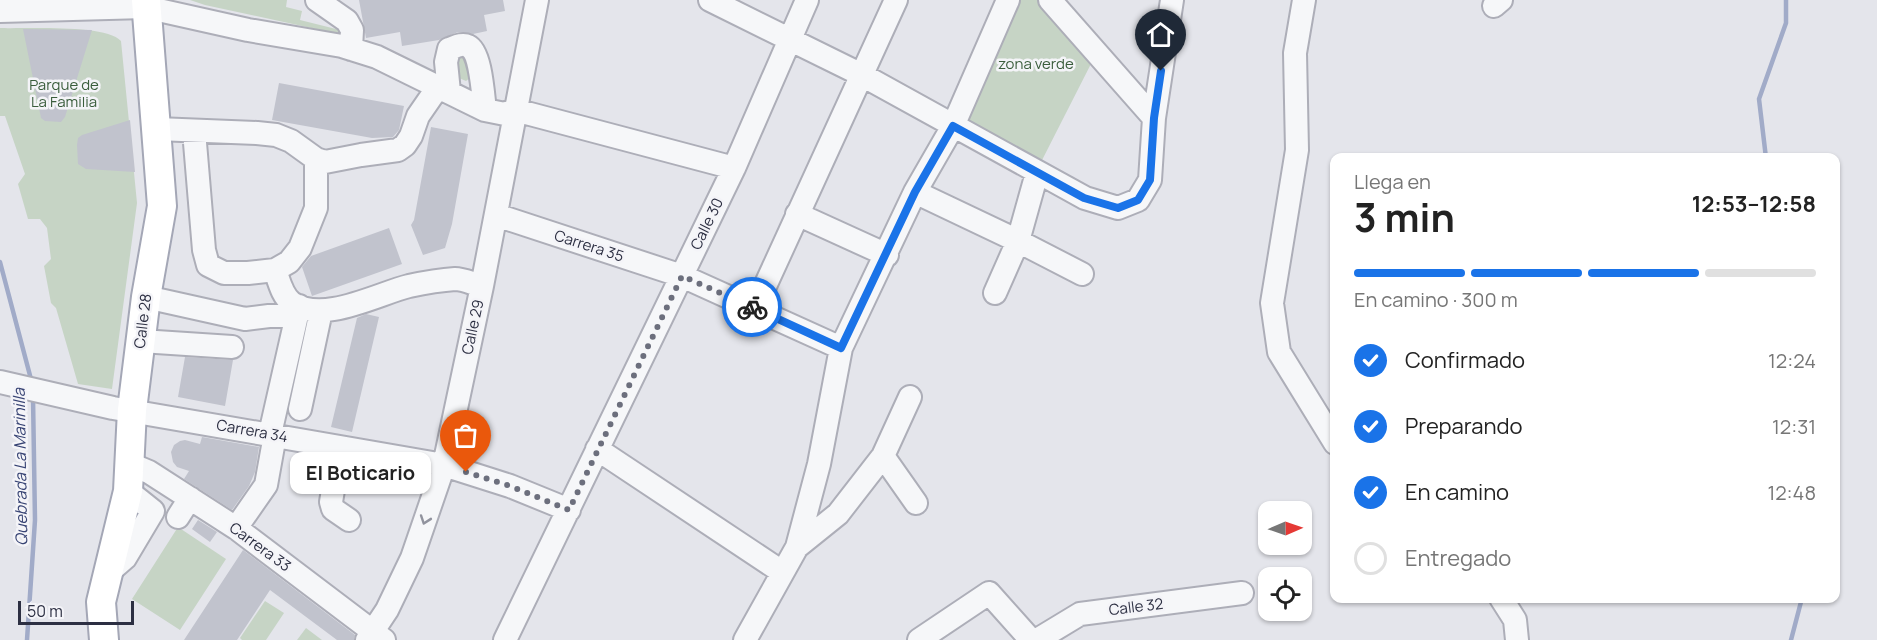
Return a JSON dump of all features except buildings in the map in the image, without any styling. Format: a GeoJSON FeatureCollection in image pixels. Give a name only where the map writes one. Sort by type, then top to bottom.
{"type":"FeatureCollection","features":[{"type":"Feature","properties":{"kind":"main road","name":"Calle 28"},"geometry":{"type":"LineString","coordinates":[[104,640],[101,602],[129,477],[132,410],[146,297],[162,206],[146,3]]}},
{"type":"Feature","properties":{"kind":"street"},"geometry":{"type":"LineString","coordinates":[[317,0],[347,10],[352,30],[351,49]]}},
{"type":"Feature","properties":{"kind":"street","name":"Calle 29"},"geometry":{"type":"LineString","coordinates":[[374,637],[412,558],[444,465],[482,286],[537,0]]}},
{"type":"Feature","properties":{"kind":"street"},"geometry":{"type":"LineString","coordinates":[[710,0],[862,75],[1084,198],[1118,208],[1138,200],[1150,180],[1154,118],[1172,0]]}},
{"type":"Feature","properties":{"kind":"street","name":"Calle 30"},"geometry":{"type":"LineString","coordinates":[[505,640],[734,168],[807,0]]}},
{"type":"Feature","properties":{"kind":"street"},"geometry":{"type":"LineString","coordinates":[[755,308],[896,0]]}},
{"type":"Feature","properties":{"kind":"street"},"geometry":{"type":"LineString","coordinates":[[745,640],[797,547],[819,464],[841,348],[915,192],[953,126],[1008,0]]}},
{"type":"Feature","properties":{"kind":"street"},"geometry":{"type":"LineString","coordinates":[[1050,0],[1154,118]]}},
{"type":"Feature","properties":{"kind":"street"},"geometry":{"type":"LineString","coordinates":[[1304,0],[1295,53],[1297,150],[1272,303],[1279,352],[1330,435]]}},
{"type":"Feature","properties":{"kind":"street"},"geometry":{"type":"LineString","coordinates":[[0,11],[146,3],[248,30],[351,49],[377,57],[485,110],[505,114],[515,110],[734,168]]}},
{"type":"Feature","properties":{"kind":"street"},"geometry":{"type":"LineString","coordinates":[[157,129],[276,135],[302,147],[316,159],[325,162],[398,150],[411,136],[418,116],[444,89],[449,49],[460,45],[468,46],[475,53],[485,110]]}},
{"type":"Feature","properties":{"kind":"street"},"geometry":{"type":"LineString","coordinates":[[194,131],[204,250],[208,265],[224,273],[275,270],[289,262],[300,248],[316,208],[316,159]]}},
{"type":"Feature","properties":{"kind":"street"},"geometry":{"type":"LineString","coordinates":[[995,293],[1018,241],[1037,173]]}},
{"type":"Feature","properties":{"kind":"street"},"geometry":{"type":"LineString","coordinates":[[915,192],[1082,274]]}},
{"type":"Feature","properties":{"kind":"street"},"geometry":{"type":"LineString","coordinates":[[797,214],[887,255]]}},
{"type":"Feature","properties":{"kind":"street","name":"Carrera 35"},"geometry":{"type":"LineString","coordinates":[[496,215],[682,276],[841,348]]}},
{"type":"Feature","properties":{"kind":"street"},"geometry":{"type":"LineString","coordinates":[[236,528],[260,506],[266,485],[272,434],[298,311],[284,294],[275,270]]}},
{"type":"Feature","properties":{"kind":"street"},"geometry":{"type":"LineString","coordinates":[[146,297],[245,320],[298,311],[339,308],[409,286],[432,282],[458,279],[482,286]]}},
{"type":"Feature","properties":{"kind":"street"},"geometry":{"type":"LineString","coordinates":[[300,409],[321,311]]}},
{"type":"Feature","properties":{"kind":"street"},"geometry":{"type":"LineString","coordinates":[[141,341],[232,347]]}},
{"type":"Feature","properties":{"kind":"street","name":"Carrera 34"},"geometry":{"type":"LineString","coordinates":[[0,382],[132,410],[444,465],[510,486],[569,510]]}},
{"type":"Feature","properties":{"kind":"street"},"geometry":{"type":"LineString","coordinates":[[797,547],[838,514],[883,456],[910,397]]}},
{"type":"Feature","properties":{"kind":"street"},"geometry":{"type":"LineString","coordinates":[[340,448],[331,502],[333,509],[349,520]]}},
{"type":"Feature","properties":{"kind":"street"},"geometry":{"type":"LineString","coordinates":[[597,449],[782,572]]}},
{"type":"Feature","properties":{"kind":"street"},"geometry":{"type":"LineString","coordinates":[[883,456],[916,503]]}},
{"type":"Feature","properties":{"kind":"street","name":"Carrera 33"},"geometry":{"type":"LineString","coordinates":[[129,477],[149,472],[184,508],[236,528],[374,637]]}},
{"type":"Feature","properties":{"kind":"street"},"geometry":{"type":"LineString","coordinates":[[919,640],[989,593],[1031,640]]}},
{"type":"Feature","properties":{"kind":"street","name":"Calle 32"},"geometry":{"type":"LineString","coordinates":[[1037,640],[1080,614],[1242,593]]}},
{"type":"Feature","properties":{"kind":"street"},"geometry":{"type":"LineString","coordinates":[[1504,603],[1515,620],[1517,640]]}},
{"type":"Feature","properties":{"kind":"green space"},"geometry":{"type":"Polygon","coordinates":[[[190,0],[287,0],[286,7],[302,11],[300,20],[340,30],[339,34],[190,0]]]}},
{"type":"Feature","properties":{"kind":"green space","name":"zona verde"},"geometry":{"type":"Polygon","coordinates":[[[1011,0],[1048,0],[1096,54],[1037,170],[957,126],[1011,0]]]}},
{"type":"Feature","properties":{"kind":"green space","name":"Parque de La Familia"},"geometry":{"type":"Polygon","coordinates":[[[0,28],[83,30],[113,36],[121,41],[137,203],[112,389],[78,384],[56,308],[51,303],[44,266],[51,259],[47,228],[40,219],[28,219],[18,184],[25,174],[5,116],[0,116],[0,28]]]}},
{"type":"Feature","properties":{"kind":"green space"},"geometry":{"type":"Polygon","coordinates":[[[464,53],[471,77],[466,81],[459,78],[457,67],[457,55],[464,53]]]}},
{"type":"Feature","properties":{"kind":"green space"},"geometry":{"type":"Polygon","coordinates":[[[178,527],[226,559],[180,630],[132,599],[178,527]]]}},
{"type":"Feature","properties":{"kind":"green space"},"geometry":{"type":"Polygon","coordinates":[[[265,601],[284,613],[266,640],[242,640],[240,638],[265,601]]]}},
{"type":"Feature","properties":{"kind":"green space"},"geometry":{"type":"Polygon","coordinates":[[[306,628],[322,640],[297,640],[306,628]]]}},
{"type":"Feature","properties":{"kind":"waterway"},"geometry":{"type":"LineString","coordinates":[[1765,153],[1759,99],[1786,23],[1786,0]]}},
{"type":"Feature","properties":{"kind":"waterway","name":"Quebrada La Marinilla"},"geometry":{"type":"LineString","coordinates":[[0,262],[32,383]]}},
{"type":"Feature","properties":{"kind":"waterway","name":"Quebrada La Marinilla"},"geometry":{"type":"LineString","coordinates":[[27,640],[35,520],[33,397]]}},
{"type":"Feature","properties":{"kind":"waterway"},"geometry":{"type":"LineString","coordinates":[[1791,640],[1801,603]]}},
{"type":"Feature","properties":{"kind":"way so far"},"geometry":{"type":"LineString","coordinates":[[466,472],[510,486],[569,510],[682,276],[752,307]]}},
{"type":"Feature","properties":{"kind":"place","name":"El Boticario"},"geometry":{"type":"Point","coordinates":[466,472]}},
{"type":"Feature","properties":{"kind":"route"},"geometry":{"type":"LineString","coordinates":[[752,307],[841,348],[915,192],[953,126],[1084,198],[1118,208],[1138,200],[1150,180],[1154,118],[1161,71]]}}]}
